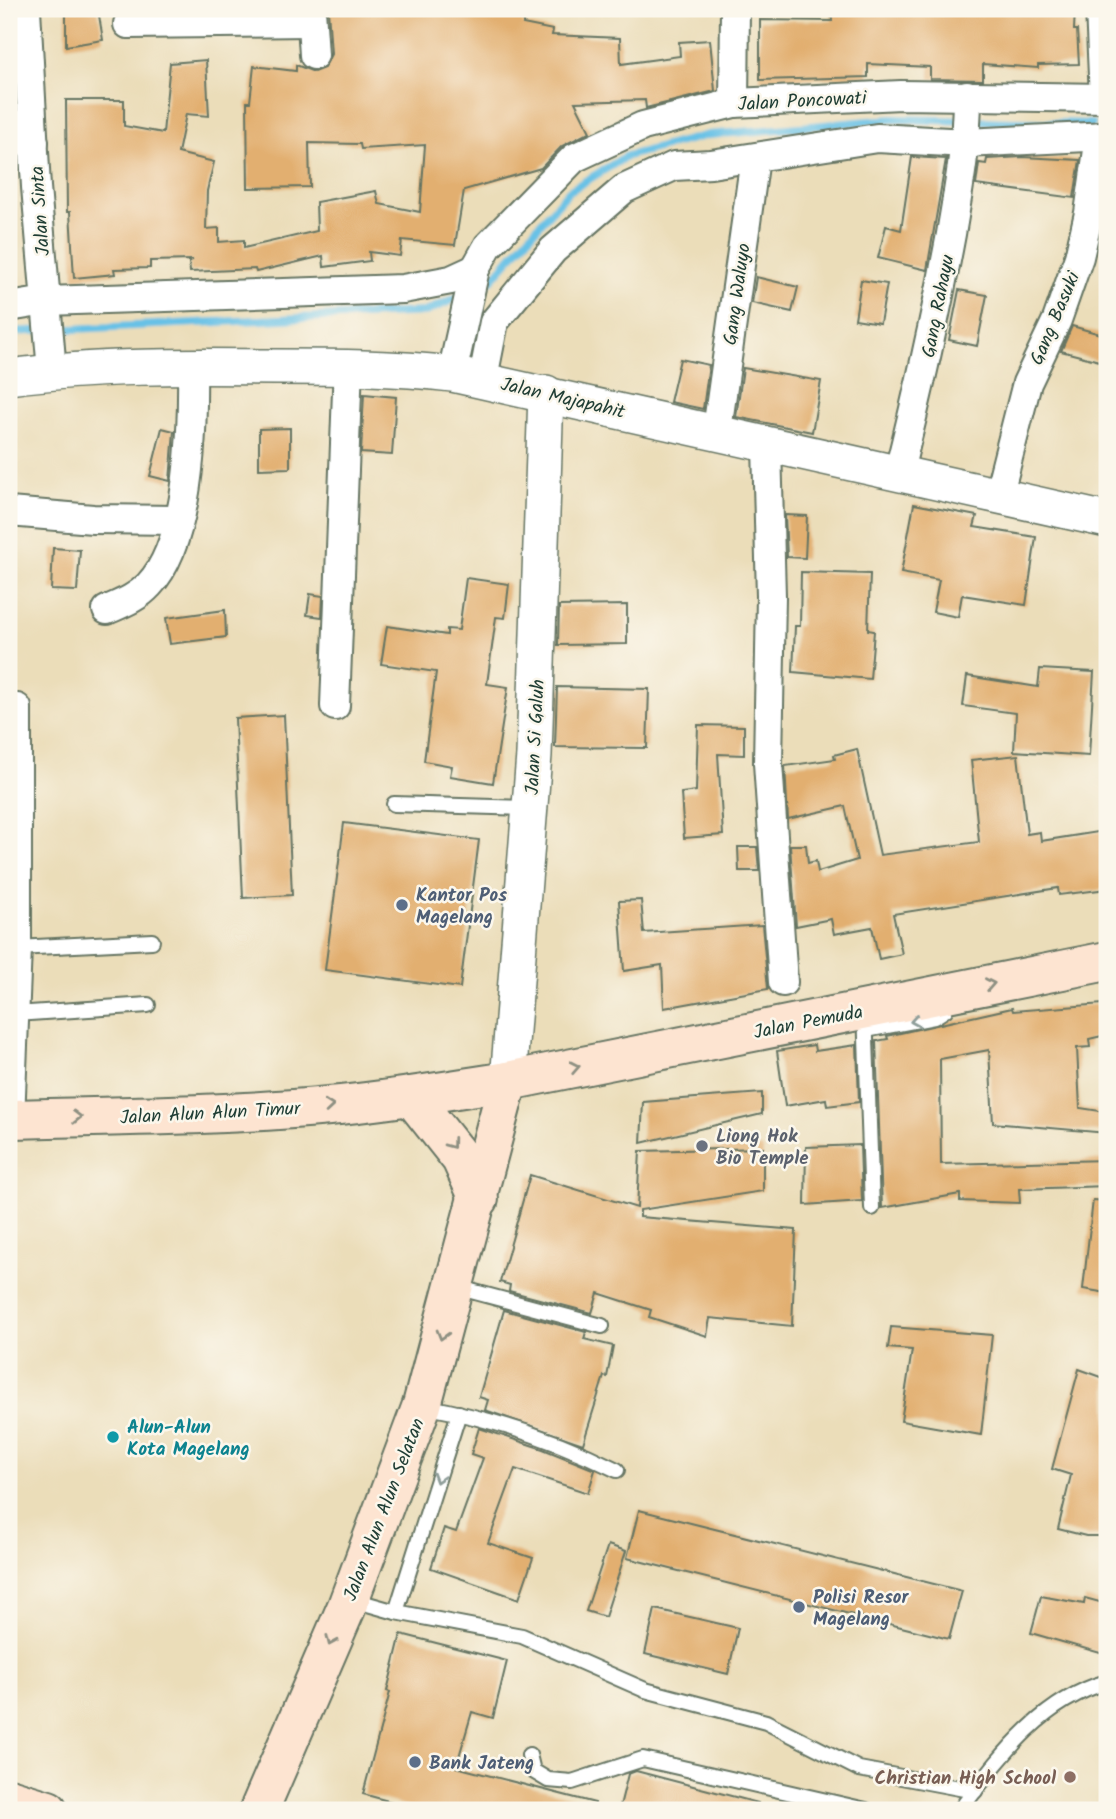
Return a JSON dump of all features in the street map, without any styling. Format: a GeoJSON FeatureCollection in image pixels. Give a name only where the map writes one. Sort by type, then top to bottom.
{"type":"FeatureCollection","features":[{"type":"Feature","properties":{"kind":"main road","name":"Jalan Pemuda"},"geometry":{"type":"LineString","coordinates":[[411,1096],[866,1019],[943,993],[1107,961]]}},
{"type":"Feature","properties":{"kind":"main road","name":"Jalan Alun Alun Selatan"},"geometry":{"type":"LineString","coordinates":[[258,1810],[349,1599],[422,1405],[456,1287],[508,1081]]}},
{"type":"Feature","properties":{"kind":"main road","name":"Jalan Alun Alun Timur"},"geometry":{"type":"LineString","coordinates":[[9,1119],[328,1107],[411,1096]]}},
{"type":"Feature","properties":{"kind":"main road"},"geometry":{"type":"LineString","coordinates":[[411,1096],[461,1158],[479,1199]]}},
{"type":"Feature","properties":{"kind":"main road"},"geometry":{"type":"LineString","coordinates":[[9,1798],[47,1810]]}},
{"type":"Feature","properties":{"kind":"street","name":"Jalan Sinta"},"geometry":{"type":"LineString","coordinates":[[26,9],[19,50],[22,141],[47,308],[51,358]]}},
{"type":"Feature","properties":{"kind":"street"},"geometry":{"type":"LineString","coordinates":[[734,103],[735,9]]}},
{"type":"Feature","properties":{"kind":"street"},"geometry":{"type":"LineString","coordinates":[[1100,9],[1106,98]]}},
{"type":"Feature","properties":{"kind":"street"},"geometry":{"type":"LineString","coordinates":[[128,24],[311,15],[314,55]]}},
{"type":"Feature","properties":{"kind":"street","name":"Jalan Poncowati"},"geometry":{"type":"LineString","coordinates":[[467,376],[461,331],[473,276],[488,246],[574,158],[643,126],[734,103],[1106,98]]}},
{"type":"Feature","properties":{"kind":"street","name":"Gang Rahayu"},"geometry":{"type":"LineString","coordinates":[[898,475],[930,345],[966,139],[967,101]]}},
{"type":"Feature","properties":{"kind":"street"},"geometry":{"type":"LineString","coordinates":[[467,376],[494,321],[553,250],[624,189],[674,166],[755,158],[877,138],[1104,136]]}},
{"type":"Feature","properties":{"kind":"street","name":"Gang Basuki"},"geometry":{"type":"LineString","coordinates":[[998,497],[1027,383],[1057,320],[1077,267],[1104,136]]}},
{"type":"Feature","properties":{"kind":"street","name":"Gang Waluyo"},"geometry":{"type":"LineString","coordinates":[[717,430],[755,158]]}},
{"type":"Feature","properties":{"kind":"street"},"geometry":{"type":"LineString","coordinates":[[9,307],[47,308],[404,289],[473,276]]}},
{"type":"Feature","properties":{"kind":"street","name":"Jalan Majapahit"},"geometry":{"type":"LineString","coordinates":[[9,377],[51,358],[192,365],[348,365],[467,376],[717,430],[767,446],[1107,520]]}},
{"type":"Feature","properties":{"kind":"street"},"geometry":{"type":"LineString","coordinates":[[107,610],[136,598],[150,584],[163,564],[178,520],[189,469],[192,365]]}},
{"type":"Feature","properties":{"kind":"street"},"geometry":{"type":"LineString","coordinates":[[335,706],[348,365]]}},
{"type":"Feature","properties":{"kind":"street","name":"Jalan Si Galuh"},"geometry":{"type":"LineString","coordinates":[[508,1081],[531,808],[546,393]]}},
{"type":"Feature","properties":{"kind":"street"},"geometry":{"type":"LineString","coordinates":[[767,446],[771,596],[768,763],[783,982]]}},
{"type":"Feature","properties":{"kind":"street"},"geometry":{"type":"LineString","coordinates":[[9,512],[93,519],[178,520]]}},
{"type":"Feature","properties":{"kind":"street"},"geometry":{"type":"LineString","coordinates":[[9,1119],[17,948],[17,708]]}},
{"type":"Feature","properties":{"kind":"lane"},"geometry":{"type":"LineString","coordinates":[[394,804],[531,808]]}},
{"type":"Feature","properties":{"kind":"lane"},"geometry":{"type":"LineString","coordinates":[[17,948],[152,941]]}},
{"type":"Feature","properties":{"kind":"lane"},"geometry":{"type":"LineString","coordinates":[[15,1014],[148,1005]]}},
{"type":"Feature","properties":{"kind":"lane"},"geometry":{"type":"LineString","coordinates":[[866,1019],[872,1208]]}},
{"type":"Feature","properties":{"kind":"lane"},"geometry":{"type":"LineString","coordinates":[[456,1287],[602,1326]]}},
{"type":"Feature","properties":{"kind":"lane"},"geometry":{"type":"LineString","coordinates":[[422,1405],[459,1413],[577,1450],[617,1469]]}},
{"type":"Feature","properties":{"kind":"lane"},"geometry":{"type":"LineString","coordinates":[[396,1612],[459,1413]]}},
{"type":"Feature","properties":{"kind":"lane"},"geometry":{"type":"LineString","coordinates":[[349,1599],[396,1612],[522,1636],[645,1690],[766,1722],[859,1769],[975,1791]]}},
{"type":"Feature","properties":{"kind":"lane"},"geometry":{"type":"LineString","coordinates":[[960,1810],[1017,1737],[1084,1689],[1107,1682]]}},
{"type":"Feature","properties":{"kind":"lane"},"geometry":{"type":"LineString","coordinates":[[528,1755],[533,1770],[548,1780],[572,1782],[643,1759],[866,1810]]}},
{"type":"Feature","properties":{"kind":"building"},"geometry":{"type":"Polygon","coordinates":[[[66,9],[98,9],[103,40],[66,46],[66,9]]]}},
{"type":"Feature","properties":{"kind":"building"},"geometry":{"type":"Polygon","coordinates":[[[328,9],[430,9],[487,14],[488,10],[524,17],[523,24],[553,30],[552,35],[620,38],[621,64],[680,56],[679,42],[710,40],[715,91],[646,108],[645,100],[575,102],[590,132],[562,146],[541,168],[464,190],[455,245],[402,240],[400,256],[369,252],[370,261],[324,267],[323,256],[256,272],[255,269],[190,272],[189,261],[193,260],[150,261],[150,268],[114,269],[115,274],[74,278],[70,212],[67,212],[66,100],[124,100],[124,126],[163,133],[170,63],[206,60],[209,116],[186,114],[178,153],[214,162],[207,191],[206,229],[219,228],[219,242],[244,240],[244,248],[317,231],[316,202],[376,191],[379,204],[420,212],[425,145],[361,149],[360,144],[309,143],[310,187],[248,188],[247,102],[250,102],[254,66],[296,71],[296,65],[314,72],[324,68],[331,54],[328,9]]]}},
{"type":"Feature","properties":{"kind":"building"},"geometry":{"type":"Polygon","coordinates":[[[831,9],[865,9],[866,14],[944,15],[945,9],[1075,9],[1074,30],[1077,30],[1079,64],[1038,65],[1038,68],[983,64],[983,80],[930,79],[930,67],[868,64],[868,77],[760,80],[760,20],[832,21],[831,9]]]}},
{"type":"Feature","properties":{"kind":"building"},"geometry":{"type":"Polygon","coordinates":[[[912,157],[946,159],[927,270],[878,258],[886,226],[901,230],[912,157]]]}},
{"type":"Feature","properties":{"kind":"building"},"geometry":{"type":"Polygon","coordinates":[[[1022,157],[1080,160],[1074,198],[976,185],[979,163],[986,164],[987,159],[1022,157]]]}},
{"type":"Feature","properties":{"kind":"building"},"geometry":{"type":"Polygon","coordinates":[[[756,277],[798,287],[792,312],[752,303],[756,277]]]}},
{"type":"Feature","properties":{"kind":"building"},"geometry":{"type":"Polygon","coordinates":[[[861,280],[887,284],[880,323],[855,319],[861,280]]]}},
{"type":"Feature","properties":{"kind":"building"},"geometry":{"type":"Polygon","coordinates":[[[959,290],[987,295],[977,346],[949,340],[959,290]]]}},
{"type":"Feature","properties":{"kind":"building"},"geometry":{"type":"Polygon","coordinates":[[[1072,326],[1107,336],[1107,363],[1061,351],[1072,326]]]}},
{"type":"Feature","properties":{"kind":"building"},"geometry":{"type":"Polygon","coordinates":[[[680,359],[709,365],[703,409],[670,402],[680,359]]]}},
{"type":"Feature","properties":{"kind":"building"},"geometry":{"type":"Polygon","coordinates":[[[743,368],[821,381],[812,432],[736,417],[743,368]]]}},
{"type":"Feature","properties":{"kind":"building"},"geometry":{"type":"Polygon","coordinates":[[[364,394],[396,397],[392,455],[361,453],[364,394]]]}},
{"type":"Feature","properties":{"kind":"building"},"geometry":{"type":"Polygon","coordinates":[[[162,428],[174,431],[170,481],[150,476],[162,428]]]}},
{"type":"Feature","properties":{"kind":"building"},"geometry":{"type":"Polygon","coordinates":[[[290,428],[290,468],[259,469],[259,429],[290,428]]]}},
{"type":"Feature","properties":{"kind":"building"},"geometry":{"type":"Polygon","coordinates":[[[914,504],[977,516],[974,527],[1036,537],[1026,605],[962,595],[958,617],[933,612],[939,580],[901,573],[914,504]]]}},
{"type":"Feature","properties":{"kind":"building"},"geometry":{"type":"Polygon","coordinates":[[[785,515],[807,516],[805,558],[787,557],[785,515]]]}},
{"type":"Feature","properties":{"kind":"building"},"geometry":{"type":"Polygon","coordinates":[[[53,548],[80,550],[77,591],[51,590],[53,548]]]}},
{"type":"Feature","properties":{"kind":"building"},"geometry":{"type":"Polygon","coordinates":[[[801,572],[870,574],[868,630],[874,631],[870,679],[793,672],[795,626],[800,626],[801,572]]]}},
{"type":"Feature","properties":{"kind":"building"},"geometry":{"type":"Polygon","coordinates":[[[466,578],[509,584],[505,618],[496,617],[487,684],[508,687],[493,783],[450,776],[452,766],[424,761],[436,672],[381,664],[387,626],[447,635],[447,629],[459,630],[466,578]]]}},
{"type":"Feature","properties":{"kind":"building"},"geometry":{"type":"Polygon","coordinates":[[[310,594],[323,596],[322,617],[307,615],[310,594]]]}},
{"type":"Feature","properties":{"kind":"building"},"geometry":{"type":"Polygon","coordinates":[[[627,605],[627,644],[558,645],[559,606],[627,605]]]}},
{"type":"Feature","properties":{"kind":"building"},"geometry":{"type":"Polygon","coordinates":[[[225,610],[226,637],[170,644],[166,618],[225,610]]]}},
{"type":"Feature","properties":{"kind":"building"},"geometry":{"type":"Polygon","coordinates":[[[1040,669],[1094,672],[1089,756],[1014,751],[1016,713],[963,706],[967,676],[1038,687],[1040,669]]]}},
{"type":"Feature","properties":{"kind":"building"},"geometry":{"type":"Polygon","coordinates":[[[557,687],[649,689],[647,748],[555,747],[557,687]]]}},
{"type":"Feature","properties":{"kind":"building"},"geometry":{"type":"Polygon","coordinates":[[[284,715],[292,895],[243,898],[235,718],[284,715]]]}},
{"type":"Feature","properties":{"kind":"building"},"geometry":{"type":"Polygon","coordinates":[[[698,725],[744,726],[744,755],[718,754],[723,835],[684,838],[681,793],[696,791],[698,725]]]}},
{"type":"Feature","properties":{"kind":"building"},"geometry":{"type":"Polygon","coordinates":[[[857,749],[880,855],[979,842],[971,760],[1018,755],[1027,834],[1040,832],[1041,841],[1104,831],[1107,889],[1059,895],[1058,888],[893,914],[902,954],[879,959],[872,927],[834,934],[831,919],[796,926],[790,845],[806,845],[808,863],[816,861],[818,872],[857,860],[845,806],[788,819],[785,766],[835,759],[834,755],[857,749]]]}},
{"type":"Feature","properties":{"kind":"building","name":"Kantor Pos Magelang"},"geometry":{"type":"Polygon","coordinates":[[[344,823],[479,840],[460,988],[325,970],[344,823]]]}},
{"type":"Feature","properties":{"kind":"building"},"geometry":{"type":"Polygon","coordinates":[[[738,847],[757,847],[759,871],[739,871],[738,847]]]}},
{"type":"Feature","properties":{"kind":"building"},"geometry":{"type":"Polygon","coordinates":[[[641,900],[644,933],[762,925],[768,989],[664,1008],[662,965],[624,971],[619,901],[641,900]]]}},
{"type":"Feature","properties":{"kind":"building"},"geometry":{"type":"Polygon","coordinates":[[[1103,1004],[1106,1035],[1089,1039],[1090,1047],[1077,1048],[1080,1108],[1107,1112],[1107,1133],[993,1123],[989,1050],[940,1059],[941,1164],[1107,1160],[1107,1186],[1019,1189],[1020,1203],[960,1201],[960,1194],[882,1208],[876,1041],[888,1039],[887,1036],[1012,1008],[1013,1011],[1103,1004]]]}},
{"type":"Feature","properties":{"kind":"building"},"geometry":{"type":"Polygon","coordinates":[[[814,1045],[815,1051],[857,1045],[859,1102],[827,1106],[826,1099],[785,1106],[777,1051],[814,1045]]]}},
{"type":"Feature","properties":{"kind":"building"},"geometry":{"type":"Polygon","coordinates":[[[762,1093],[762,1114],[641,1143],[643,1102],[762,1093]]]}},
{"type":"Feature","properties":{"kind":"building"},"geometry":{"type":"Polygon","coordinates":[[[860,1145],[862,1201],[805,1205],[806,1147],[860,1145]]]}},
{"type":"Feature","properties":{"kind":"building"},"geometry":{"type":"Polygon","coordinates":[[[763,1148],[763,1191],[640,1210],[640,1217],[796,1230],[792,1326],[710,1318],[707,1336],[649,1317],[651,1310],[598,1293],[592,1313],[509,1291],[510,1285],[500,1282],[530,1175],[637,1208],[640,1151],[763,1148]]]}},
{"type":"Feature","properties":{"kind":"building"},"geometry":{"type":"Polygon","coordinates":[[[1093,1200],[1107,1201],[1107,1293],[1083,1289],[1093,1200]]]}},
{"type":"Feature","properties":{"kind":"building"},"geometry":{"type":"Polygon","coordinates":[[[504,1310],[586,1332],[584,1339],[613,1346],[607,1377],[604,1376],[583,1444],[485,1410],[488,1400],[479,1397],[504,1310]]]}},
{"type":"Feature","properties":{"kind":"building"},"geometry":{"type":"Polygon","coordinates":[[[891,1327],[992,1335],[981,1435],[901,1421],[912,1350],[888,1348],[891,1327]]]}},
{"type":"Feature","properties":{"kind":"building"},"geometry":{"type":"Polygon","coordinates":[[[1079,1369],[1107,1379],[1107,1536],[1086,1536],[1058,1529],[1071,1475],[1052,1469],[1079,1369]]]}},
{"type":"Feature","properties":{"kind":"building"},"geometry":{"type":"Polygon","coordinates":[[[479,1428],[595,1470],[588,1493],[515,1469],[488,1543],[533,1558],[519,1599],[431,1568],[444,1528],[456,1532],[483,1458],[471,1454],[479,1428]]]}},
{"type":"Feature","properties":{"kind":"building"},"geometry":{"type":"Polygon","coordinates":[[[639,1510],[962,1591],[949,1639],[627,1558],[639,1510]]]}},
{"type":"Feature","properties":{"kind":"building"},"geometry":{"type":"Polygon","coordinates":[[[608,1545],[626,1551],[605,1617],[586,1611],[608,1545]]]}},
{"type":"Feature","properties":{"kind":"building"},"geometry":{"type":"Polygon","coordinates":[[[1041,1596],[1084,1604],[1085,1598],[1107,1604],[1107,1655],[1031,1633],[1041,1596]]]}},
{"type":"Feature","properties":{"kind":"building"},"geometry":{"type":"Polygon","coordinates":[[[655,1609],[738,1628],[728,1674],[645,1654],[655,1609]]]}},
{"type":"Feature","properties":{"kind":"building"},"geometry":{"type":"Polygon","coordinates":[[[401,1634],[507,1661],[493,1718],[472,1712],[456,1767],[595,1803],[594,1810],[421,1810],[363,1794],[390,1692],[387,1691],[401,1634]]]}},
{"type":"Feature","properties":{"kind":"building"},"geometry":{"type":"Polygon","coordinates":[[[636,1771],[758,1803],[757,1810],[619,1810],[628,1774],[636,1771]]]}},
{"type":"Feature","properties":{"kind":"waterway"},"geometry":{"type":"LineString","coordinates":[[478,287],[491,280],[569,191],[627,156],[708,135],[893,119],[1092,124]]}},
{"type":"Feature","properties":{"kind":"waterway"},"geometry":{"type":"LineString","coordinates":[[9,332],[425,312],[463,295]]}},
{"type":"Feature","properties":{"kind":"place","name":"Kantor Pos Magelang"},"geometry":{"type":"Point","coordinates":[402,905]}},
{"type":"Feature","properties":{"kind":"place","name":"Liong Hok Bio Temple"},"geometry":{"type":"Point","coordinates":[702,1146]}},
{"type":"Feature","properties":{"kind":"place","name":"Alun-Alun Kota Magelang"},"geometry":{"type":"Point","coordinates":[113,1437]}},
{"type":"Feature","properties":{"kind":"place","name":"Polisi Resor Magelang"},"geometry":{"type":"Point","coordinates":[799,1607]}},
{"type":"Feature","properties":{"kind":"place","name":"Bank Jateng"},"geometry":{"type":"Point","coordinates":[415,1762]}},
{"type":"Feature","properties":{"kind":"place","name":"Christian High School"},"geometry":{"type":"Point","coordinates":[1070,1777]}}]}
